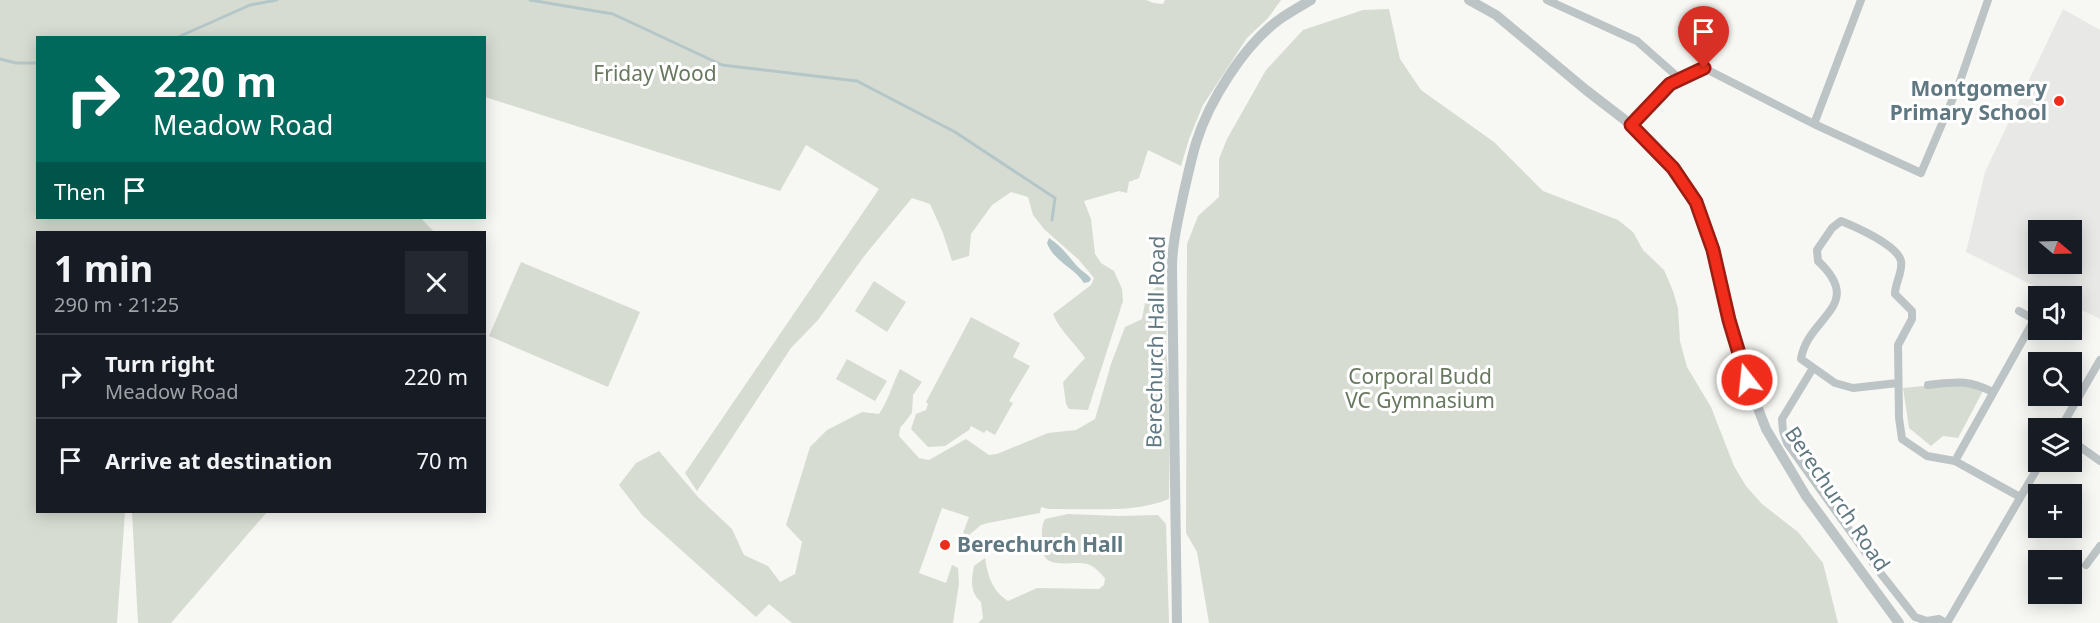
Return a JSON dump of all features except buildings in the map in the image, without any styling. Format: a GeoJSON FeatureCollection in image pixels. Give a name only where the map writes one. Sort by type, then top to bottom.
{"type":"FeatureCollection","features":[{"type":"Feature","properties":{"kind":"street","name":"Berechurch Hall Road"},"geometry":{"type":"LineString","coordinates":[[1177,623],[1172,268],[1176,231],[1196,142],[1215,100],[1246,54],[1295,5],[1311,0]]}},
{"type":"Feature","properties":{"kind":"street","name":"Berechurch Road"},"geometry":{"type":"LineString","coordinates":[[1470,0],[1496,15],[1631,125],[1681,178],[1704,219],[1747,380],[1766,429],[1806,496],[1899,623]]}},
{"type":"Feature","properties":{"kind":"street"},"geometry":{"type":"LineString","coordinates":[[1548,0],[1637,40],[1680,79]]}},
{"type":"Feature","properties":{"kind":"street"},"geometry":{"type":"LineString","coordinates":[[1631,125],[1670,84],[1704,68],[1814,124],[1921,173],[1959,84],[1988,0]]}},
{"type":"Feature","properties":{"kind":"street"},"geometry":{"type":"LineString","coordinates":[[1814,124],[1858,1]]}},
{"type":"Feature","properties":{"kind":"street"},"geometry":{"type":"LineString","coordinates":[[1898,383],[1852,388],[1835,383],[1801,359],[1803,348],[1814,329],[1827,317],[1837,297],[1838,286],[1829,271],[1818,261],[1817,250],[1832,228],[1841,221],[1890,247],[1900,260],[1900,274],[1895,285],[1895,294],[1912,311],[1912,320],[1898,345],[1902,439],[1927,456],[1955,461],[2020,497]]}},
{"type":"Feature","properties":{"kind":"street"},"geometry":{"type":"LineString","coordinates":[[2019,311],[2028,316]]}},
{"type":"Feature","properties":{"kind":"street"},"geometry":{"type":"LineString","coordinates":[[1955,461],[2028,334]]}},
{"type":"Feature","properties":{"kind":"street"},"geometry":{"type":"LineString","coordinates":[[2066,418],[2100,360]]}},
{"type":"Feature","properties":{"kind":"street"},"geometry":{"type":"LineString","coordinates":[[1813,368],[1782,419],[1787,443],[1878,570],[1915,617],[1927,621],[1939,619],[1947,623],[2035,472]]}},
{"type":"Feature","properties":{"kind":"street"},"geometry":{"type":"LineString","coordinates":[[1928,385],[1963,381],[1993,392]]}},
{"type":"Feature","properties":{"kind":"street"},"geometry":{"type":"LineString","coordinates":[[2082,448],[2100,461]]}},
{"type":"Feature","properties":{"kind":"street"},"geometry":{"type":"LineString","coordinates":[[2086,565],[2100,546]]}},
{"type":"Feature","properties":{"kind":"shaded area","name":"Montgomery Primary School"},"geometry":{"type":"Polygon","coordinates":[[[2063,9],[2100,30],[2100,319],[2082,310],[2082,286],[2034,286],[1966,252],[1985,172],[2063,9]]]}},
{"type":"Feature","properties":{"kind":"shaded area"},"geometry":{"type":"Polygon","coordinates":[[[1049,238],[1089,276],[1091,279],[1089,282],[1084,283],[1054,255],[1047,243],[1049,238]]]}},
{"type":"Feature","properties":{"kind":"green space","name":"Friday Wood"},"geometry":{"type":"Polygon","coordinates":[[[0,0],[1146,0],[1163,4],[1165,0],[1281,0],[1268,18],[1247,38],[1203,105],[1181,166],[1148,150],[1139,178],[1129,182],[1127,193],[1119,191],[1084,201],[1091,219],[1095,254],[1101,263],[1114,271],[1122,289],[1123,301],[1088,410],[1069,409],[1066,404],[1063,382],[1085,358],[1053,314],[1091,285],[1094,278],[1079,260],[1044,229],[1033,215],[1028,197],[1011,192],[992,205],[971,234],[969,256],[952,261],[930,204],[912,198],[865,255],[818,320],[791,348],[697,491],[685,473],[879,189],[806,145],[780,191],[486,97],[486,36],[36,36],[36,219],[422,219],[433,231],[36,231],[36,513],[125,513],[117,623],[0,623],[0,0]]]}},
{"type":"Feature","properties":{"kind":"green space","name":"Corporal Budd VC Gymnasium"},"geometry":{"type":"Polygon","coordinates":[[[1389,9],[1400,59],[1421,90],[1494,142],[1543,191],[1618,220],[1633,232],[1643,250],[1664,270],[1678,308],[1680,341],[1687,367],[1711,407],[1734,466],[1746,486],[1762,504],[1798,532],[1823,563],[1838,623],[1209,623],[1197,552],[1186,533],[1187,244],[1198,216],[1219,197],[1219,159],[1227,139],[1266,70],[1303,30],[1363,10],[1389,9]]]}},
{"type":"Feature","properties":{"kind":"green space"},"geometry":{"type":"Polygon","coordinates":[[[521,262],[640,312],[608,387],[489,336],[521,262]]]}},
{"type":"Feature","properties":{"kind":"green space"},"geometry":{"type":"Polygon","coordinates":[[[874,281],[906,302],[887,332],[855,311],[874,281]]]}},
{"type":"Feature","properties":{"kind":"green space"},"geometry":{"type":"Polygon","coordinates":[[[1161,283],[1167,298],[1166,351],[1170,392],[1169,499],[1140,507],[1110,509],[1041,507],[1040,513],[981,525],[969,535],[963,533],[969,517],[942,508],[919,573],[946,583],[952,565],[958,568],[959,583],[953,623],[792,623],[769,604],[756,617],[642,515],[619,485],[636,463],[659,451],[698,497],[732,529],[744,555],[768,566],[780,582],[795,574],[802,542],[786,525],[810,447],[827,430],[862,412],[879,414],[900,369],[922,382],[913,395],[912,413],[900,428],[899,436],[919,458],[929,460],[966,439],[989,455],[997,454],[1048,433],[1076,430],[1095,419],[1111,364],[1125,327],[1142,319],[1146,297],[1161,283]]]}},
{"type":"Feature","properties":{"kind":"green space"},"geometry":{"type":"Polygon","coordinates":[[[971,317],[1020,343],[1013,357],[1030,366],[1009,401],[1013,403],[995,435],[986,430],[984,433],[971,426],[969,430],[945,446],[928,447],[911,429],[916,414],[926,410],[928,404],[926,402],[971,317]]]}},
{"type":"Feature","properties":{"kind":"green space"},"geometry":{"type":"Polygon","coordinates":[[[847,359],[887,381],[875,401],[836,379],[847,359]]]}},
{"type":"Feature","properties":{"kind":"green space"},"geometry":{"type":"Polygon","coordinates":[[[1964,382],[1983,391],[1958,438],[1943,436],[1931,446],[1909,428],[1903,388],[1964,382]]]}},
{"type":"Feature","properties":{"kind":"green space"},"geometry":{"type":"Polygon","coordinates":[[[132,513],[266,513],[171,623],[138,623],[132,513]]]}},
{"type":"Feature","properties":{"kind":"green space"},"geometry":{"type":"Polygon","coordinates":[[[1068,514],[1158,515],[1166,524],[1169,623],[978,623],[983,618],[981,602],[973,590],[972,577],[974,566],[985,558],[992,582],[998,593],[1008,601],[1037,588],[1099,589],[1104,585],[1105,578],[1092,566],[1083,563],[1052,562],[1046,559],[1043,552],[1042,530],[1045,519],[1068,514]]]}},
{"type":"Feature","properties":{"kind":"waterway"},"geometry":{"type":"LineString","coordinates":[[180,36],[250,5],[277,0]]}},
{"type":"Feature","properties":{"kind":"waterway"},"geometry":{"type":"LineString","coordinates":[[530,0],[613,14],[722,65],[857,81],[955,132],[1055,198],[1052,220]]}},
{"type":"Feature","properties":{"kind":"waterway"},"geometry":{"type":"LineString","coordinates":[[0,59],[16,63],[36,63]]}},
{"type":"Feature","properties":{"kind":"place","name":"Montgomery Primary School"},"geometry":{"type":"Point","coordinates":[2059,101]}},
{"type":"Feature","properties":{"kind":"place","name":"Berechurch Hall"},"geometry":{"type":"Point","coordinates":[945,545]}},
{"type":"Feature","properties":{"kind":"route"},"geometry":{"type":"LineString","coordinates":[[1704,68],[1670,84],[1631,125],[1673,168],[1688,188],[1704,219],[1729,320],[1747,380]]}}]}
